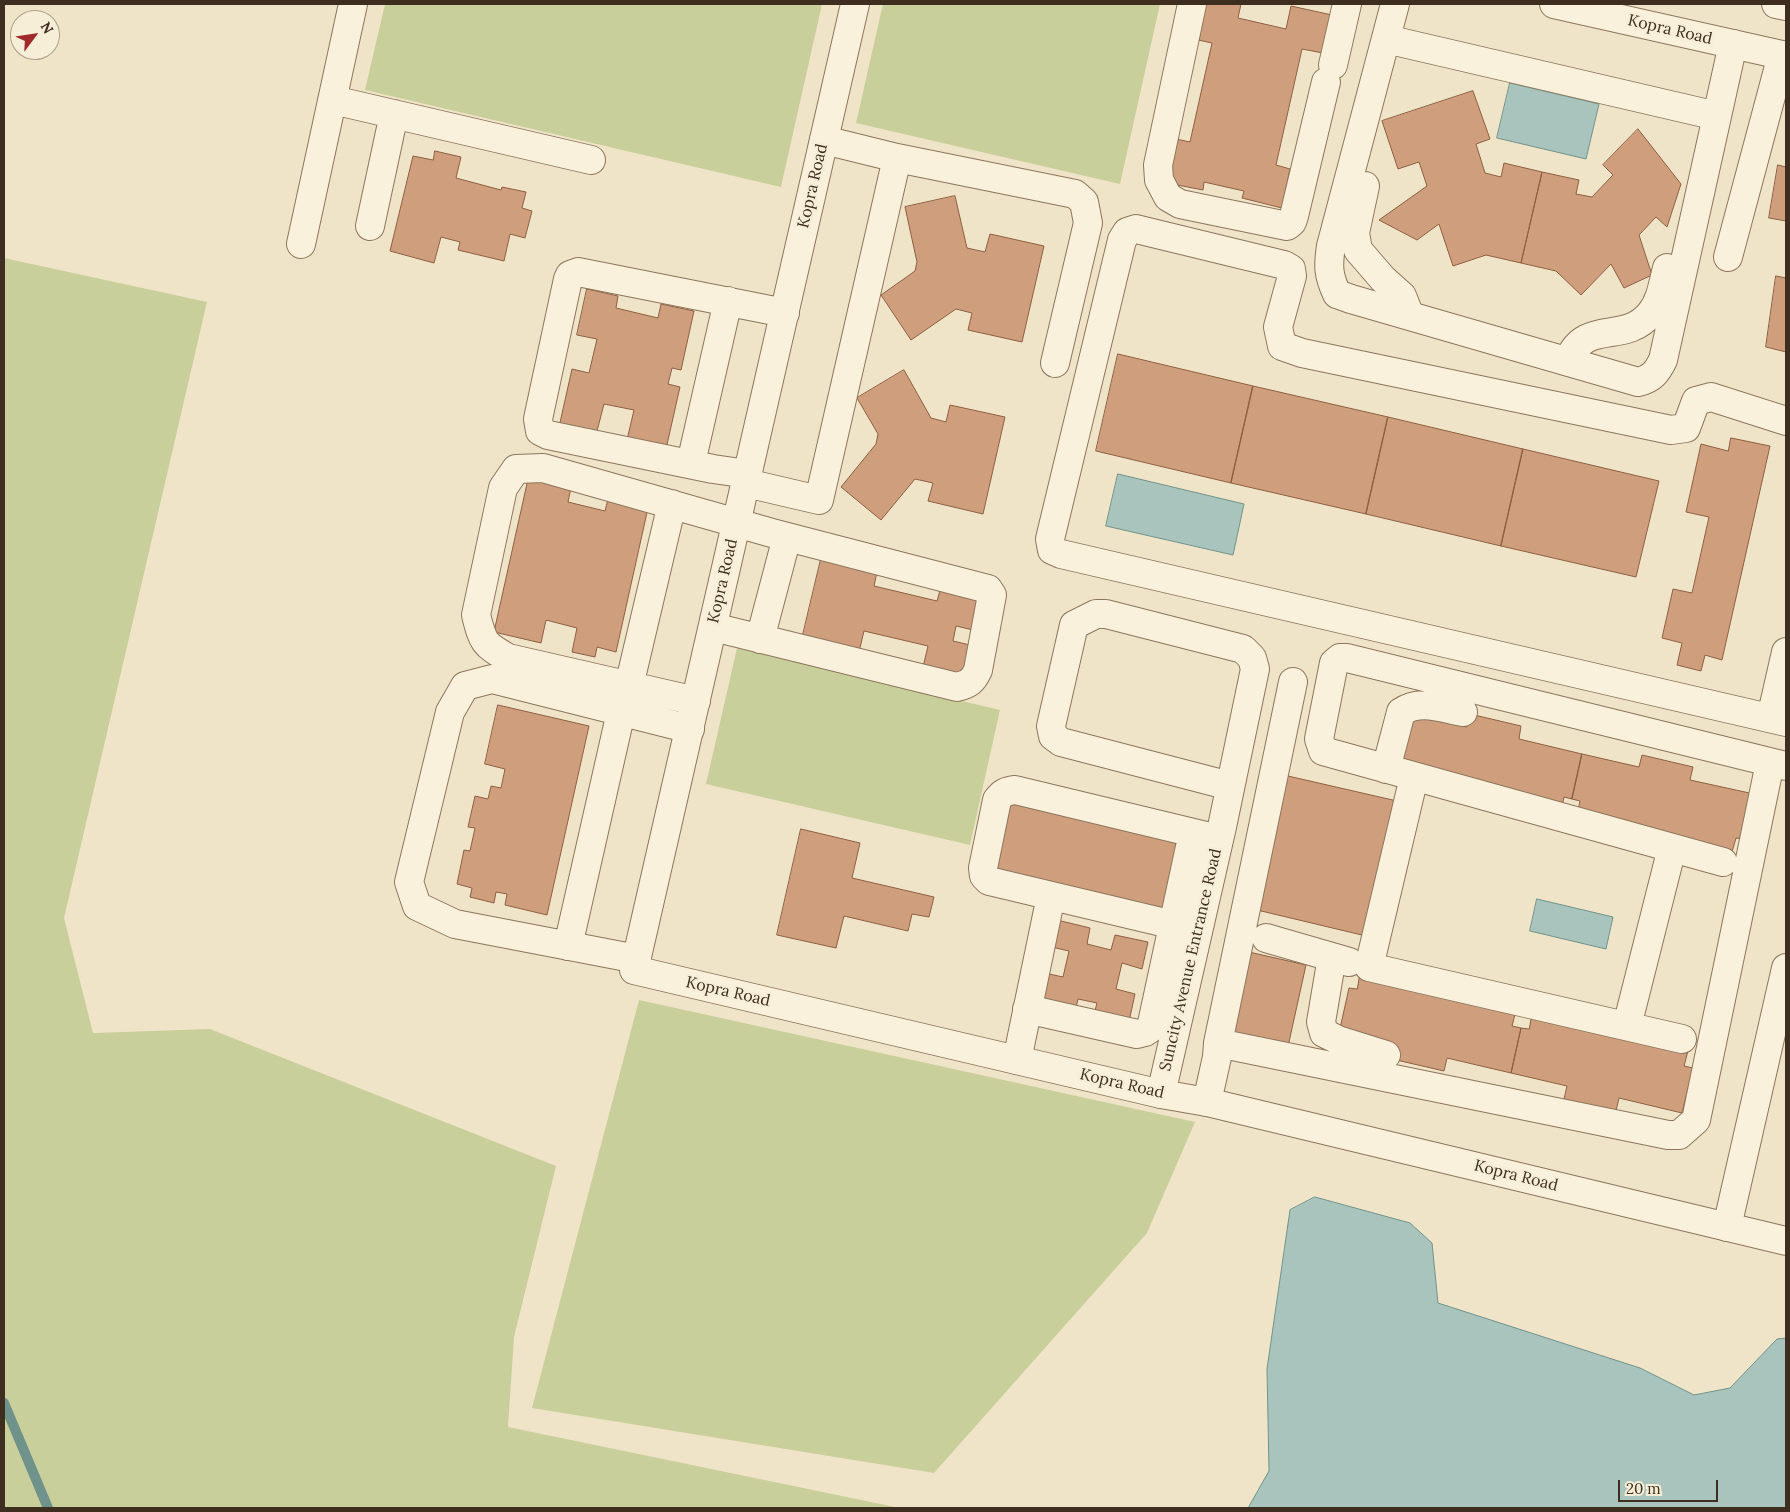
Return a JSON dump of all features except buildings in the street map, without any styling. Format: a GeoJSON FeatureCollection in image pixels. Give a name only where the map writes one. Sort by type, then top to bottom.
{"type":"FeatureCollection","features":[{"type":"Feature","properties":{"kind":"street"},"geometry":{"type":"LineString","coordinates":[[301,244],[353,4]]}},
{"type":"Feature","properties":{"kind":"street","name":"Kopra Road"},"geometry":{"type":"LineString","coordinates":[[855,4],[634,970],[1161,1094],[1207,1102],[1786,1241]]}},
{"type":"Feature","properties":{"kind":"street"},"geometry":{"type":"LineString","coordinates":[[1192,4],[1158,165],[1159,180],[1168,198],[1180,204],[1282,226],[1287,226],[1292,222],[1347,4]]}},
{"type":"Feature","properties":{"kind":"street"},"geometry":{"type":"LineString","coordinates":[[1395,4],[1331,246],[1328,264],[1330,280],[1337,294],[1638,382],[1648,380],[1658,371],[1663,360],[1733,44]]}},
{"type":"Feature","properties":{"kind":"street","name":"Kopra Road"},"geometry":{"type":"LineString","coordinates":[[1554,4],[1784,56]]}},
{"type":"Feature","properties":{"kind":"street"},"geometry":{"type":"LineString","coordinates":[[1776,4],[1786,6]]}},
{"type":"Feature","properties":{"kind":"street"},"geometry":{"type":"LineString","coordinates":[[1386,39],[1717,116]]}},
{"type":"Feature","properties":{"kind":"street"},"geometry":{"type":"LineString","coordinates":[[1728,257],[1784,56]]}},
{"type":"Feature","properties":{"kind":"street"},"geometry":{"type":"LineString","coordinates":[[333,100],[591,160]]}},
{"type":"Feature","properties":{"kind":"street"},"geometry":{"type":"LineString","coordinates":[[370,226],[394,114]]}},
{"type":"Feature","properties":{"kind":"street"},"geometry":{"type":"LineString","coordinates":[[824,140],[898,158],[1075,194],[1084,202],[1088,223],[1055,363]]}},
{"type":"Feature","properties":{"kind":"street"},"geometry":{"type":"LineString","coordinates":[[1373,146],[1355,232],[1358,250],[1402,296],[1410,316]]}},
{"type":"Feature","properties":{"kind":"street"},"geometry":{"type":"LineString","coordinates":[[785,313],[578,272],[570,275],[538,419],[540,431],[548,435],[691,463],[824,502],[898,158]]}},
{"type":"Feature","properties":{"kind":"street"},"geometry":{"type":"LineString","coordinates":[[1568,361],[1573,350],[1588,337],[1629,330],[1650,315],[1659,298],[1678,225]]}},
{"type":"Feature","properties":{"kind":"street"},"geometry":{"type":"LineString","coordinates":[[1786,421],[1711,397],[1696,401],[1686,428],[1671,430],[1302,353],[1282,346],[1278,327],[1292,276],[1291,269],[1284,265],[1136,229],[1127,232],[1122,240],[1050,539],[1052,550],[1061,554],[1779,720],[1786,652]]}},
{"type":"Feature","properties":{"kind":"street"},"geometry":{"type":"LineString","coordinates":[[691,463],[728,301]]}},
{"type":"Feature","properties":{"kind":"street"},"geometry":{"type":"LineString","coordinates":[[696,701],[508,658],[488,647],[481,634],[476,615],[503,488],[516,469],[543,468],[787,537],[988,589],[992,595],[978,670],[974,680],[957,686],[713,627]]}},
{"type":"Feature","properties":{"kind":"street"},"geometry":{"type":"LineString","coordinates":[[629,686],[672,504]]}},
{"type":"Feature","properties":{"kind":"street"},"geometry":{"type":"LineString","coordinates":[[760,639],[787,537]]}},
{"type":"Feature","properties":{"kind":"street","name":"Suncity Avenue Entrance Road"},"geometry":{"type":"LineString","coordinates":[[1161,1094],[1220,833],[1255,669],[1252,658],[1244,648],[1106,614],[1096,614],[1074,625],[1050,726],[1053,736],[1061,742],[1230,786]]}},
{"type":"Feature","properties":{"kind":"street"},"geometry":{"type":"LineString","coordinates":[[1220,1033],[1668,1135],[1679,1135],[1696,1120],[1778,764],[1347,658],[1340,658],[1334,662],[1321,729],[1320,739],[1323,751],[1723,862]]}},
{"type":"Feature","properties":{"kind":"street"},"geometry":{"type":"LineString","coordinates":[[637,959],[455,924],[417,906],[409,882],[450,712],[465,686],[492,679],[690,730]]}},
{"type":"Feature","properties":{"kind":"street"},"geometry":{"type":"LineString","coordinates":[[1207,1102],[1293,682]]}},
{"type":"Feature","properties":{"kind":"street"},"geometry":{"type":"LineString","coordinates":[[1386,769],[1401,712],[1409,706],[1425,704],[1463,712]]}},
{"type":"Feature","properties":{"kind":"street"},"geometry":{"type":"LineString","coordinates":[[568,946],[621,712]]}},
{"type":"Feature","properties":{"kind":"street"},"geometry":{"type":"LineString","coordinates":[[1370,967],[1414,777]]}},
{"type":"Feature","properties":{"kind":"street"},"geometry":{"type":"LineString","coordinates":[[1174,924],[989,881],[984,876],[983,868],[997,800],[1001,794],[1015,790],[1192,833],[1220,833]]}},
{"type":"Feature","properties":{"kind":"street"},"geometry":{"type":"LineString","coordinates":[[1027,1009],[1137,1034],[1151,1028],[1192,833]]}},
{"type":"Feature","properties":{"kind":"street"},"geometry":{"type":"LineString","coordinates":[[1627,1026],[1672,848]]}},
{"type":"Feature","properties":{"kind":"street"},"geometry":{"type":"LineString","coordinates":[[1016,1060],[1051,896]]}},
{"type":"Feature","properties":{"kind":"street"},"geometry":{"type":"LineString","coordinates":[[1266,938],[1370,967],[1682,1039]]}},
{"type":"Feature","properties":{"kind":"street"},"geometry":{"type":"LineString","coordinates":[[1332,957],[1320,1022],[1324,1033],[1338,1040],[1386,1055]]}},
{"type":"Feature","properties":{"kind":"street"},"geometry":{"type":"LineString","coordinates":[[1727,1227],[1786,968]]}},
{"type":"Feature","properties":{"kind":"green space"},"geometry":{"type":"Polygon","coordinates":[[[385,4],[822,4],[781,187],[365,90],[385,4]]]}},
{"type":"Feature","properties":{"kind":"green space"},"geometry":{"type":"Polygon","coordinates":[[[883,4],[1160,4],[1120,184],[856,123],[883,4]]]}},
{"type":"Feature","properties":{"kind":"green space"},"geometry":{"type":"Polygon","coordinates":[[[4,258],[207,302],[64,918],[93,1033],[210,1029],[556,1166],[514,1337],[508,1427],[900,1508],[4,1508],[4,258]]]}},
{"type":"Feature","properties":{"kind":"green space"},"geometry":{"type":"Polygon","coordinates":[[[737,648],[1000,710],[970,845],[706,784],[737,648]]]}},
{"type":"Feature","properties":{"kind":"green space"},"geometry":{"type":"Polygon","coordinates":[[[639,1000],[1195,1122],[1147,1233],[934,1473],[532,1408],[639,1000]]]}},
{"type":"Feature","properties":{"kind":"water"},"geometry":{"type":"Polygon","coordinates":[[[1510,83],[1599,104],[1586,159],[1497,138],[1510,83]]]}},
{"type":"Feature","properties":{"kind":"water"},"geometry":{"type":"Polygon","coordinates":[[[1118,474],[1244,504],[1233,555],[1106,526],[1118,474]]]}},
{"type":"Feature","properties":{"kind":"water"},"geometry":{"type":"Polygon","coordinates":[[[1537,899],[1613,917],[1606,949],[1530,931],[1537,899]]]}},
{"type":"Feature","properties":{"kind":"water"},"geometry":{"type":"Polygon","coordinates":[[[1315,1197],[1410,1223],[1432,1243],[1438,1303],[1640,1368],[1694,1395],[1730,1388],[1777,1339],[1786,1338],[1786,1508],[1248,1508],[1269,1471],[1267,1369],[1290,1210],[1315,1197]]]}},
{"type":"Feature","properties":{"kind":"waterway"},"geometry":{"type":"LineString","coordinates":[[4,1403],[48,1508]]}}]}
